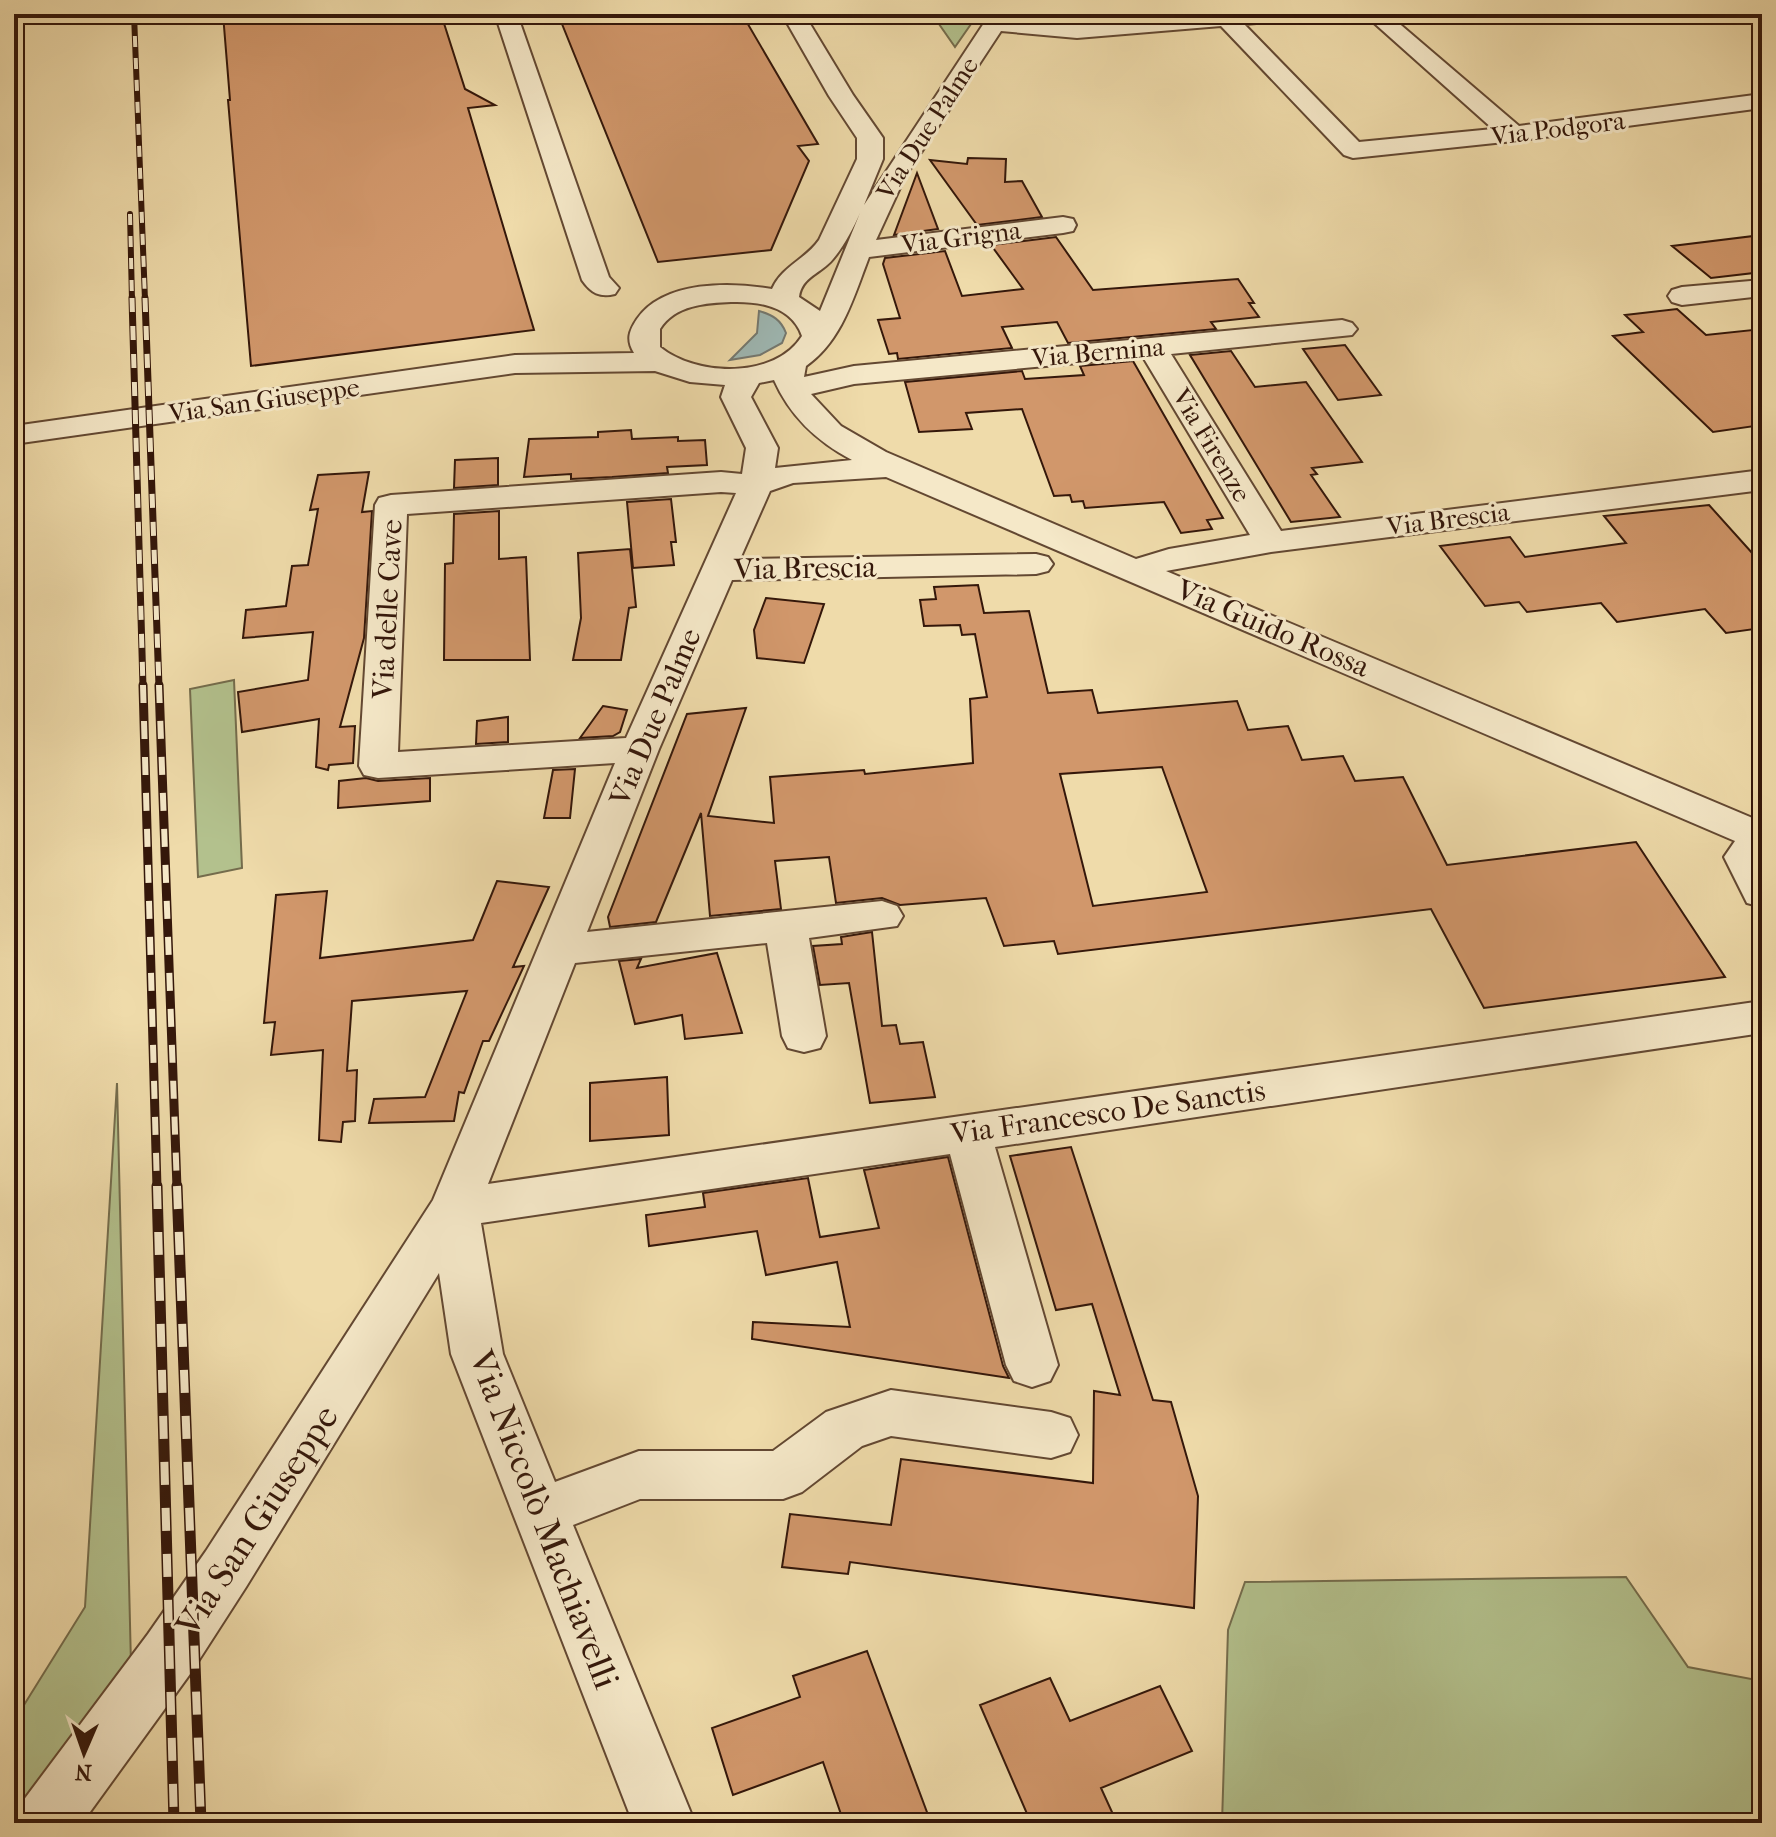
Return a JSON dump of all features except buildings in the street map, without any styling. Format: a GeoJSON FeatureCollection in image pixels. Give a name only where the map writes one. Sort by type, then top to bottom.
{"type":"FeatureCollection","features":[{"type":"Feature","properties":{"kind":"street"},"geometry":{"type":"LineString","coordinates":[[506,14],[596,280],[605,288]]}},
{"type":"Feature","properties":{"kind":"street"},"geometry":{"type":"LineString","coordinates":[[788,302],[791,276],[820,257],[830,244],[870,159],[871,148],[870,138],[841,96],[793,14]]}},
{"type":"Feature","properties":{"kind":"street"},"geometry":{"type":"LineString","coordinates":[[997,19],[1077,31],[1281,14]]}},
{"type":"Feature","properties":{"kind":"street"},"geometry":{"type":"LineString","coordinates":[[1375,14],[1514,134]]}},
{"type":"Feature","properties":{"kind":"street","name":"Via Podgora"},"geometry":{"type":"LineString","coordinates":[[1226,18],[1353,150],[1514,134],[1762,101]]}},
{"type":"Feature","properties":{"kind":"street","name":"Via Due Palme"},"geometry":{"type":"LineString","coordinates":[[800,369],[828,326],[876,206],[892,177],[997,19]]}},
{"type":"Feature","properties":{"kind":"street","name":"Via Grigna"},"geometry":{"type":"LineString","coordinates":[[859,250],[1063,225]]}},
{"type":"Feature","properties":{"kind":"street"},"geometry":{"type":"LineString","coordinates":[[703,296],[734,282],[807,265]]}},
{"type":"Feature","properties":{"kind":"street"},"geometry":{"type":"LineString","coordinates":[[1682,296],[1762,288]]}},
{"type":"Feature","properties":{"kind":"street"},"geometry":{"type":"LineString","coordinates":[[703,296],[744,293],[788,302],[815,301],[842,290]]}},
{"type":"Feature","properties":{"kind":"street","name":"Via San Giuseppe"},"geometry":{"type":"LineString","coordinates":[[14,435],[515,364],[618,338],[675,304],[703,296]]}},
{"type":"Feature","properties":{"kind":"street"},"geometry":{"type":"LineString","coordinates":[[788,302],[816,324],[800,369]]}},
{"type":"Feature","properties":{"kind":"street"},"geometry":{"type":"LineString","coordinates":[[648,322],[643,335],[644,346],[749,420]]}},
{"type":"Feature","properties":{"kind":"street","name":"Via Bernina"},"geometry":{"type":"LineString","coordinates":[[800,369],[854,375],[1342,329]]}},
{"type":"Feature","properties":{"kind":"street","name":"Via Firenze"},"geometry":{"type":"LineString","coordinates":[[1152,347],[1271,542]]}},
{"type":"Feature","properties":{"kind":"street","name":"Via San Giuseppe"},"geometry":{"type":"LineString","coordinates":[[515,364],[672,367],[728,377],[752,375]]}},
{"type":"Feature","properties":{"kind":"street","name":"Via Guido Rossa"},"geometry":{"type":"LineString","coordinates":[[752,375],[800,369],[828,433],[891,467],[1762,837]]}},
{"type":"Feature","properties":{"kind":"street","name":"Via Due Palme"},"geometry":{"type":"LineString","coordinates":[[454,1208],[640,749],[756,485],[762,448],[736,397],[742,382],[752,375]]}},
{"type":"Feature","properties":{"kind":"street"},"geometry":{"type":"LineString","coordinates":[[756,485],[790,474],[891,467]]}},
{"type":"Feature","properties":{"kind":"street","name":"Via Brescia"},"geometry":{"type":"LineString","coordinates":[[1136,570],[1169,559],[1271,542],[1762,480]]}},
{"type":"Feature","properties":{"kind":"street","name":"Via delle Cave"},"geometry":{"type":"LineString","coordinates":[[640,749],[378,766],[391,505],[721,482],[756,485]]}},
{"type":"Feature","properties":{"kind":"street","name":"Via Brescia"},"geometry":{"type":"LineString","coordinates":[[718,570],[1036,564]]}},
{"type":"Feature","properties":{"kind":"street"},"geometry":{"type":"LineString","coordinates":[[1762,837],[1744,857],[1762,893]]}},
{"type":"Feature","properties":{"kind":"street"},"geometry":{"type":"LineString","coordinates":[[557,950],[882,916]]}},
{"type":"Feature","properties":{"kind":"street"},"geometry":{"type":"LineString","coordinates":[[786,926],[804,1036]]}},
{"type":"Feature","properties":{"kind":"street","name":"Via Francesco De Sanctis"},"geometry":{"type":"LineString","coordinates":[[454,1208],[1762,1017]]}},
{"type":"Feature","properties":{"kind":"street"},"geometry":{"type":"LineString","coordinates":[[967,1132],[1032,1365]]}},
{"type":"Feature","properties":{"kind":"street","name":"Via San Giuseppe"},"geometry":{"type":"LineString","coordinates":[[45,1823],[193,1620],[454,1208]]}},
{"type":"Feature","properties":{"kind":"street","name":"Via Niccolò Machiavelli"},"geometry":{"type":"LineString","coordinates":[[454,1208],[477,1354],[664,1823]]}},
{"type":"Feature","properties":{"kind":"street"},"geometry":{"type":"LineString","coordinates":[[540,1513],[639,1475],[783,1475],[845,1428],[891,1413],[1051,1435]]}},
{"type":"Feature","properties":{"kind":"green space"},"geometry":{"type":"Polygon","coordinates":[[[932,14],[978,14],[955,47],[932,14]]]}},
{"type":"Feature","properties":{"kind":"green space"},"geometry":{"type":"Polygon","coordinates":[[[234,680],[242,868],[198,877],[190,689],[234,680]]]}},
{"type":"Feature","properties":{"kind":"green space"},"geometry":{"type":"Polygon","coordinates":[[[117,1083],[131,1665],[14,1823],[14,1721],[85,1607],[117,1083]]]}},
{"type":"Feature","properties":{"kind":"green space"},"geometry":{"type":"Polygon","coordinates":[[[1626,1577],[1688,1667],[1762,1681],[1762,1823],[1222,1823],[1228,1630],[1245,1582],[1626,1577]]]}},
{"type":"Feature","properties":{"kind":"water"},"geometry":{"type":"Polygon","coordinates":[[[759,311],[772,316],[782,325],[786,333],[782,343],[760,355],[730,360],[757,333],[759,311]]]}},
{"type":"Feature","properties":{"kind":"railway"},"geometry":{"type":"LineString","coordinates":[[134,14],[145,300]]}},
{"type":"Feature","properties":{"kind":"railway"},"geometry":{"type":"LineString","coordinates":[[130,214],[132,300]]}},
{"type":"Feature","properties":{"kind":"railway"},"geometry":{"type":"LineString","coordinates":[[132,298],[143,687]]}},
{"type":"Feature","properties":{"kind":"railway"},"geometry":{"type":"LineString","coordinates":[[145,298],[159,687]]}},
{"type":"Feature","properties":{"kind":"railway"},"geometry":{"type":"LineString","coordinates":[[143,685],[157,1188]]}},
{"type":"Feature","properties":{"kind":"railway"},"geometry":{"type":"LineString","coordinates":[[159,685],[177,1188]]}},
{"type":"Feature","properties":{"kind":"railway"},"geometry":{"type":"LineString","coordinates":[[157,1186],[174,1823]]}},
{"type":"Feature","properties":{"kind":"railway"},"geometry":{"type":"LineString","coordinates":[[177,1186],[201,1823]]}}]}
